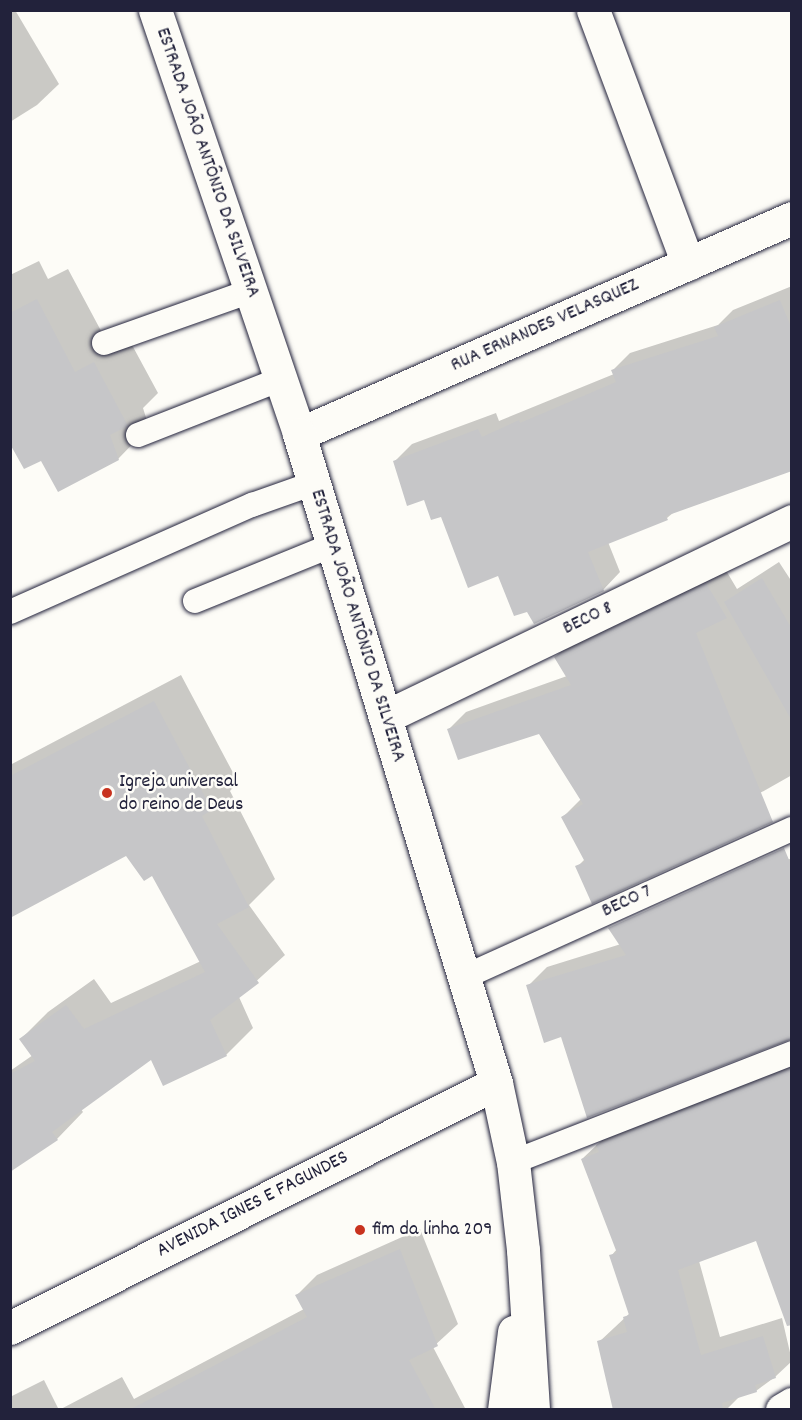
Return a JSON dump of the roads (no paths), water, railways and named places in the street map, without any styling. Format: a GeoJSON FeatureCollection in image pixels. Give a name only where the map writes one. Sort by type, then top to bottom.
{"type":"FeatureCollection","features":[{"type":"Feature","properties":{"kind":"street","name":"ESTRADA JOÃO ANTÔNIO DA SILVEIRA"},"geometry":{"type":"LineString","coordinates":[[155,10],[299,434],[496,1083],[513,1162],[524,1250],[533,1410]]}},
{"type":"Feature","properties":{"kind":"street"},"geometry":{"type":"LineString","coordinates":[[593,10],[688,264]]}},
{"type":"Feature","properties":{"kind":"street","name":"RUA ERNANDES VELASQUEZ"},"geometry":{"type":"LineString","coordinates":[[299,434],[792,218]]}},
{"type":"Feature","properties":{"kind":"street","name":"BECO 8"},"geometry":{"type":"LineString","coordinates":[[385,717],[792,521]]}},
{"type":"Feature","properties":{"kind":"street","name":"AVENIDA IGNES E FAGUNDES"},"geometry":{"type":"LineString","coordinates":[[10,1328],[496,1083]]}},
{"type":"Feature","properties":{"kind":"street","name":"ESTRADA JOÃO ANTÔNIO DA SILVEIRA"},"geometry":{"type":"LineString","coordinates":[[504,1410],[524,1250]]}},
{"type":"Feature","properties":{"kind":"street"},"geometry":{"type":"LineString","coordinates":[[782,1410],[792,1404]]}},
{"type":"Feature","properties":{"kind":"lane"},"geometry":{"type":"LineString","coordinates":[[104,343],[251,291]]}},
{"type":"Feature","properties":{"kind":"lane"},"geometry":{"type":"LineString","coordinates":[[138,435],[281,379]]}},
{"type":"Feature","properties":{"kind":"lane"},"geometry":{"type":"LineString","coordinates":[[10,612],[252,505],[314,483]]}},
{"type":"Feature","properties":{"kind":"lane"},"geometry":{"type":"LineString","coordinates":[[195,601],[333,545]]}},
{"type":"Feature","properties":{"kind":"lane","name":"BECO 7"},"geometry":{"type":"LineString","coordinates":[[464,977],[792,829]]}},
{"type":"Feature","properties":{"kind":"lane"},"geometry":{"type":"LineString","coordinates":[[513,1162],[792,1053]]}},
{"type":"Feature","properties":{"kind":"place","name":"Igreja universal do reino de Deus"},"geometry":{"type":"Point","coordinates":[107,793]}},
{"type":"Feature","properties":{"kind":"place","name":"fim da linha 209"},"geometry":{"type":"Point","coordinates":[360,1230]}}]}
